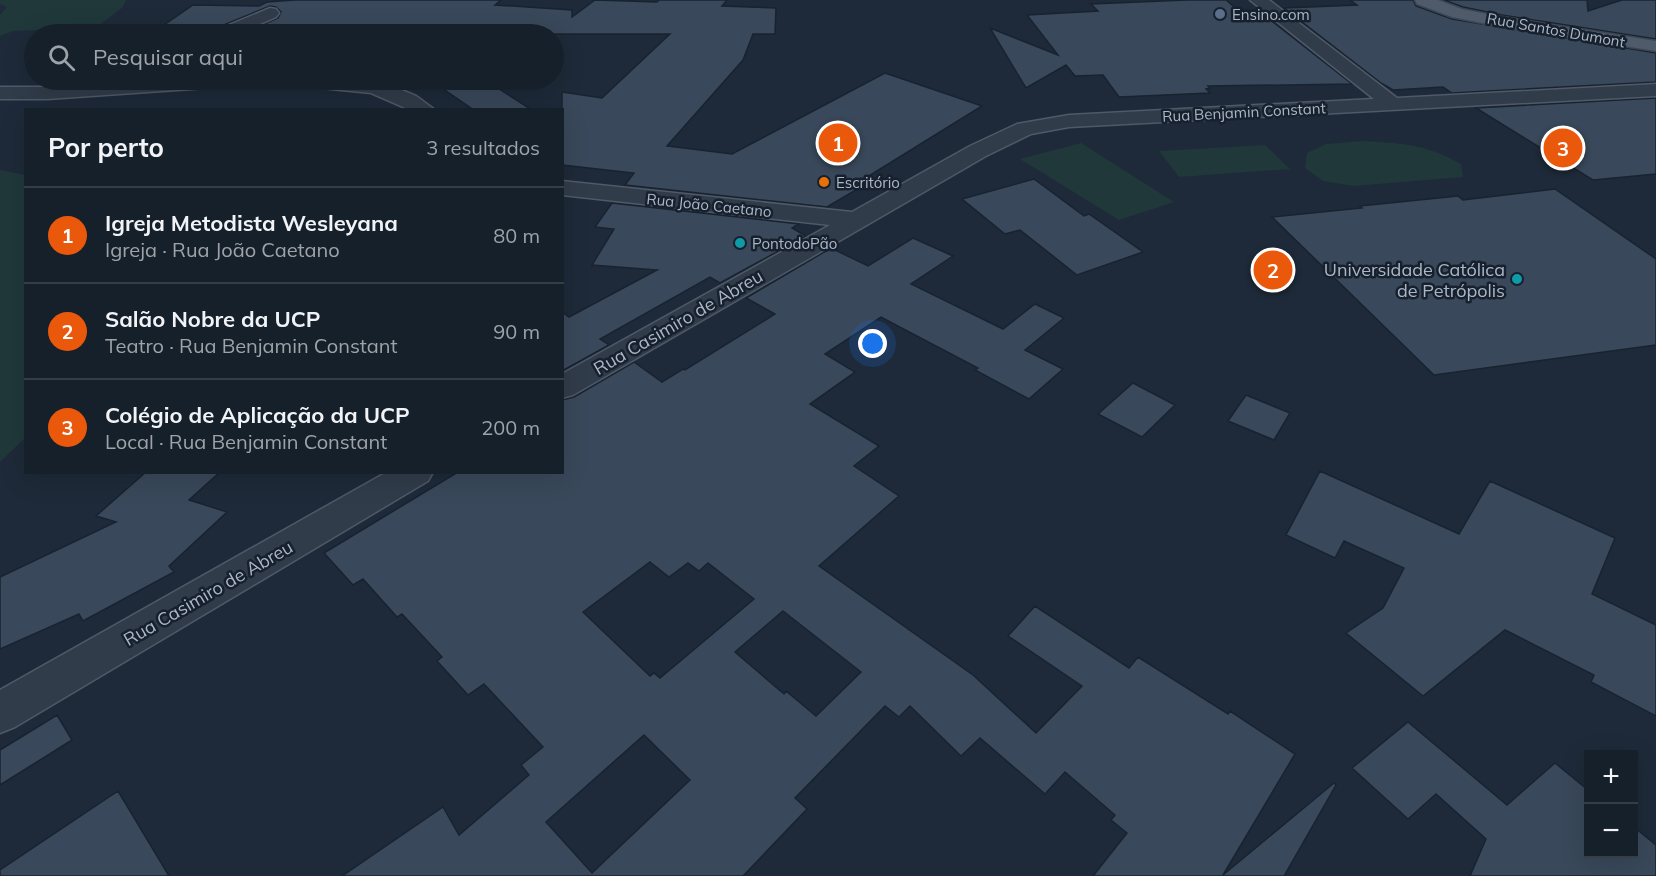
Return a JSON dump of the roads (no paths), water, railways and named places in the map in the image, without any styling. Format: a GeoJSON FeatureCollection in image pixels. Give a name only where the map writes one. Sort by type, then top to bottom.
{"type":"FeatureCollection","features":[{"type":"Feature","properties":{"kind":"main road","name":"Rua Santos Dumont"},"geometry":{"type":"LineString","coordinates":[[1423,0],[1458,13],[1502,22],[1656,46]]}},
{"type":"Feature","properties":{"kind":"street"},"geometry":{"type":"LineString","coordinates":[[1258,0],[1393,104]]}},
{"type":"Feature","properties":{"kind":"street"},"geometry":{"type":"LineString","coordinates":[[245,24],[270,13]]}},
{"type":"Feature","properties":{"kind":"street"},"geometry":{"type":"LineString","coordinates":[[0,93],[58,93],[82,90]]}},
{"type":"Feature","properties":{"kind":"street"},"geometry":{"type":"LineString","coordinates":[[383,90],[400,94],[422,108]]}},
{"type":"Feature","properties":{"kind":"street","name":"Rua Benjamin Constant"},"geometry":{"type":"LineString","coordinates":[[856,220],[978,151],[1025,129],[1069,121],[1656,90]]}},
{"type":"Feature","properties":{"kind":"street","name":"Rua João Caetano"},"geometry":{"type":"LineString","coordinates":[[564,188],[856,220]]}},
{"type":"Feature","properties":{"kind":"street","name":"Rua Casimiro de Abreu"},"geometry":{"type":"LineString","coordinates":[[564,387],[856,220]]}},
{"type":"Feature","properties":{"kind":"street","name":"Rua Casimiro de Abreu"},"geometry":{"type":"LineString","coordinates":[[0,713],[413,474]]}},
{"type":"Feature","properties":{"kind":"place","name":"Ensino.com"},"geometry":{"type":"Point","coordinates":[1220,14]}},
{"type":"Feature","properties":{"kind":"place","name":"Igreja Metodista Wesleyana"},"geometry":{"type":"Point","coordinates":[838,143]}},
{"type":"Feature","properties":{"kind":"place","name":"Colégio de Aplicação da UCP"},"geometry":{"type":"Point","coordinates":[1563,148]}},
{"type":"Feature","properties":{"kind":"place","name":"Escritório"},"geometry":{"type":"Point","coordinates":[824,182]}},
{"type":"Feature","properties":{"kind":"place","name":"PontodoPão"},"geometry":{"type":"Point","coordinates":[740,243]}},
{"type":"Feature","properties":{"kind":"place","name":"Salão Nobre da UCP"},"geometry":{"type":"Point","coordinates":[1273,270]}},
{"type":"Feature","properties":{"kind":"place","name":"Universidade Católica de Petrópolis"},"geometry":{"type":"Point","coordinates":[1517,279]}}]}
